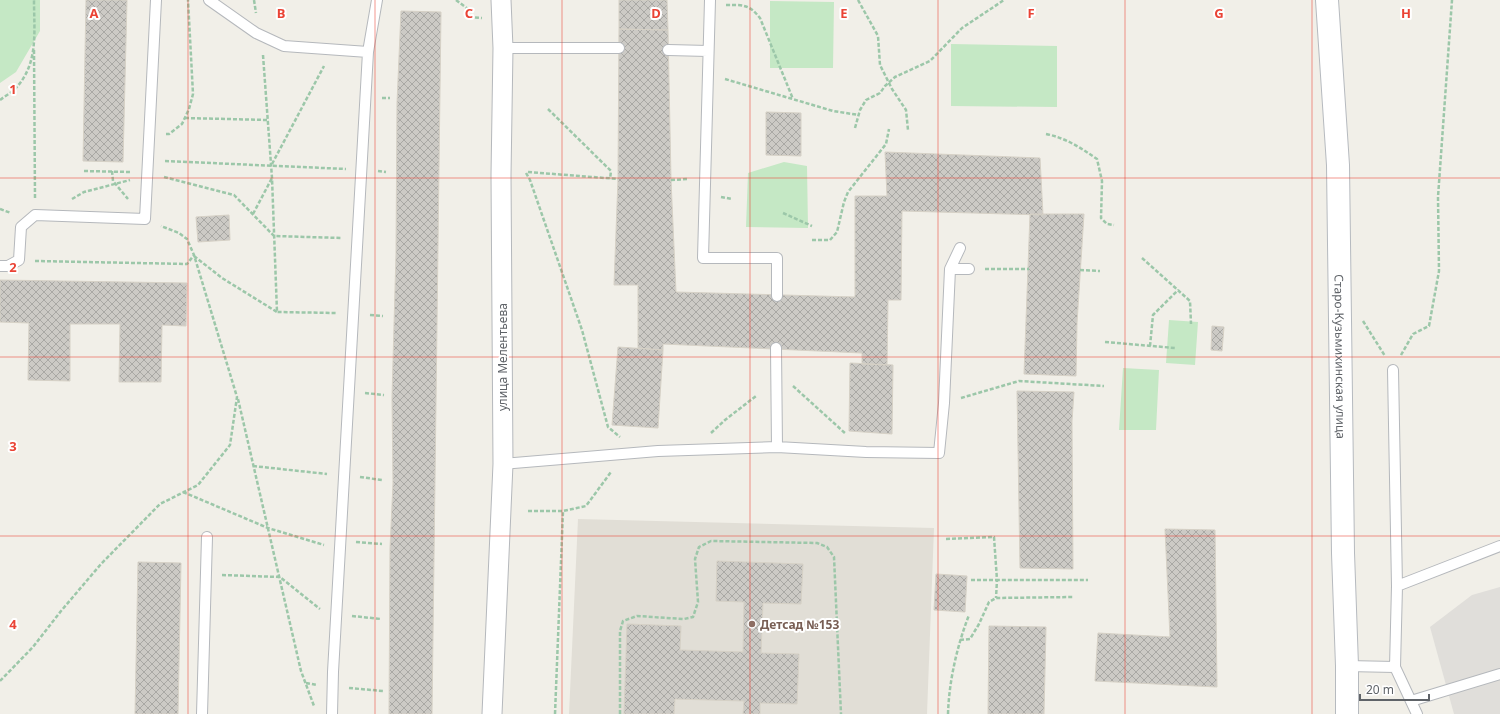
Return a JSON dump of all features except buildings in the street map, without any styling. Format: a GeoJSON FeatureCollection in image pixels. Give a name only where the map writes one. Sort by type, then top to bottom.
{"type":"FeatureCollection","features":[{"type":"Feature","properties":{"kind":"main road","name":"Старо-Кузьмихинская улица"},"geometry":{"type":"LineString","coordinates":[[1327,0],[1338,165],[1343,553],[1347,714]]}},
{"type":"Feature","properties":{"kind":"street","name":"улица Мелентьева"},"geometry":{"type":"LineString","coordinates":[[492,714],[503,464],[501,175],[503,48],[501,0]]}},
{"type":"Feature","properties":{"kind":"lane"},"geometry":{"type":"LineString","coordinates":[[0,266],[8,266],[19,260],[21,226],[35,215],[145,220],[156,0]]}},
{"type":"Feature","properties":{"kind":"lane"},"geometry":{"type":"LineString","coordinates":[[209,0],[261,36],[284,46],[368,52]]}},
{"type":"Feature","properties":{"kind":"lane"},"geometry":{"type":"LineString","coordinates":[[332,714],[336,614],[368,52],[377,0]]}},
{"type":"Feature","properties":{"kind":"lane"},"geometry":{"type":"LineString","coordinates":[[710,3],[703,258],[777,258],[777,296]]}},
{"type":"Feature","properties":{"kind":"lane"},"geometry":{"type":"LineString","coordinates":[[503,48],[620,48]]}},
{"type":"Feature","properties":{"kind":"lane"},"geometry":{"type":"LineString","coordinates":[[668,50],[708,51]]}},
{"type":"Feature","properties":{"kind":"lane"},"geometry":{"type":"LineString","coordinates":[[503,464],[642,452],[777,447],[866,452],[939,453],[944,403],[950,269],[960,248]]}},
{"type":"Feature","properties":{"kind":"lane"},"geometry":{"type":"LineString","coordinates":[[950,269],[969,270]]}},
{"type":"Feature","properties":{"kind":"lane"},"geometry":{"type":"LineString","coordinates":[[776,348],[777,447]]}},
{"type":"Feature","properties":{"kind":"lane"},"geometry":{"type":"LineString","coordinates":[[1393,370],[1397,586],[1395,667],[1417,714]]}},
{"type":"Feature","properties":{"kind":"lane"},"geometry":{"type":"LineString","coordinates":[[202,714],[208,538]]}},
{"type":"Feature","properties":{"kind":"lane"},"geometry":{"type":"LineString","coordinates":[[1397,586],[1500,546]]}},
{"type":"Feature","properties":{"kind":"lane"},"geometry":{"type":"LineString","coordinates":[[1347,666],[1395,667]]}},
{"type":"Feature","properties":{"kind":"lane"},"geometry":{"type":"LineString","coordinates":[[1411,701],[1500,674]]}},
{"type":"Feature","properties":{"kind":"path"},"geometry":{"type":"LineString","coordinates":[[34,0],[35,215]]}},
{"type":"Feature","properties":{"kind":"path"},"geometry":{"type":"LineString","coordinates":[[149,135],[169,134],[182,124],[189,109],[193,94],[188,0]]}},
{"type":"Feature","properties":{"kind":"path"},"geometry":{"type":"LineString","coordinates":[[254,0],[261,36],[268,120],[272,178],[277,312]]}},
{"type":"Feature","properties":{"kind":"path"},"geometry":{"type":"LineString","coordinates":[[456,0],[468,9]]}},
{"type":"Feature","properties":{"kind":"path"},"geometry":{"type":"LineString","coordinates":[[858,0],[878,36],[880,65],[889,83],[906,110],[908,130]]}},
{"type":"Feature","properties":{"kind":"path"},"geometry":{"type":"LineString","coordinates":[[855,128],[866,100],[880,93],[895,77],[930,61],[962,28],[1004,0]]}},
{"type":"Feature","properties":{"kind":"path"},"geometry":{"type":"LineString","coordinates":[[1393,370],[1413,334],[1428,326],[1439,271],[1438,197],[1452,0]]}},
{"type":"Feature","properties":{"kind":"path"},"geometry":{"type":"LineString","coordinates":[[710,3],[741,5],[752,8],[763,25],[793,100]]}},
{"type":"Feature","properties":{"kind":"path"},"geometry":{"type":"LineString","coordinates":[[469,17],[484,18]]}},
{"type":"Feature","properties":{"kind":"path"},"geometry":{"type":"LineString","coordinates":[[0,100],[15,89],[28,70],[34,50]]}},
{"type":"Feature","properties":{"kind":"path"},"geometry":{"type":"LineString","coordinates":[[271,165],[333,50]]}},
{"type":"Feature","properties":{"kind":"path"},"geometry":{"type":"LineString","coordinates":[[707,73],[793,100],[833,111],[859,115]]}},
{"type":"Feature","properties":{"kind":"path"},"geometry":{"type":"LineString","coordinates":[[548,109],[611,171],[610,179]]}},
{"type":"Feature","properties":{"kind":"path"},"geometry":{"type":"LineString","coordinates":[[185,118],[268,120]]}},
{"type":"Feature","properties":{"kind":"path"},"geometry":{"type":"LineString","coordinates":[[812,240],[830,240],[837,232],[844,202],[848,192],[886,144],[889,129]]}},
{"type":"Feature","properties":{"kind":"path"},"geometry":{"type":"LineString","coordinates":[[1046,134],[1059,136],[1080,147],[1097,159],[1102,181],[1101,218],[1107,224],[1114,225]]}},
{"type":"Feature","properties":{"kind":"path"},"geometry":{"type":"LineString","coordinates":[[148,160],[362,169]]}},
{"type":"Feature","properties":{"kind":"path"},"geometry":{"type":"LineString","coordinates":[[58,216],[68,202],[84,192],[130,180],[135,172],[84,171]]}},
{"type":"Feature","properties":{"kind":"path"},"geometry":{"type":"LineString","coordinates":[[112,171],[113,181],[145,220],[179,233],[188,239],[237,397],[301,670],[315,708]]}},
{"type":"Feature","properties":{"kind":"path"},"geometry":{"type":"LineString","coordinates":[[147,172],[234,195],[274,236],[358,238]]}},
{"type":"Feature","properties":{"kind":"path"},"geometry":{"type":"LineString","coordinates":[[618,179],[527,172],[582,330],[608,427],[642,452]]}},
{"type":"Feature","properties":{"kind":"path"},"geometry":{"type":"LineString","coordinates":[[253,215],[272,178]]}},
{"type":"Feature","properties":{"kind":"path"},"geometry":{"type":"LineString","coordinates":[[783,213],[812,226]]}},
{"type":"Feature","properties":{"kind":"path"},"geometry":{"type":"LineString","coordinates":[[19,260],[187,264],[194,255]]}},
{"type":"Feature","properties":{"kind":"path"},"geometry":{"type":"LineString","coordinates":[[194,255],[222,278],[277,312],[353,314]]}},
{"type":"Feature","properties":{"kind":"path"},"geometry":{"type":"LineString","coordinates":[[1142,258],[1190,301],[1191,324]]}},
{"type":"Feature","properties":{"kind":"path"},"geometry":{"type":"LineString","coordinates":[[969,270],[1029,269]]}},
{"type":"Feature","properties":{"kind":"path"},"geometry":{"type":"LineString","coordinates":[[1080,270],[1100,271]]}},
{"type":"Feature","properties":{"kind":"path"},"geometry":{"type":"LineString","coordinates":[[1150,346],[1153,314],[1178,290]]}},
{"type":"Feature","properties":{"kind":"path"},"geometry":{"type":"LineString","coordinates":[[1363,321],[1372,333],[1393,370]]}},
{"type":"Feature","properties":{"kind":"path"},"geometry":{"type":"LineString","coordinates":[[1105,342],[1175,348]]}},
{"type":"Feature","properties":{"kind":"path"},"geometry":{"type":"LineString","coordinates":[[776,372],[801,392],[866,452]]}},
{"type":"Feature","properties":{"kind":"path"},"geometry":{"type":"LineString","coordinates":[[944,403],[1019,381],[1104,386]]}},
{"type":"Feature","properties":{"kind":"path"},"geometry":{"type":"LineString","coordinates":[[694,450],[724,420],[756,396]]}},
{"type":"Feature","properties":{"kind":"path"},"geometry":{"type":"LineString","coordinates":[[0,681],[33,647],[61,611],[102,564],[160,504],[198,484],[230,445],[237,397]]}},
{"type":"Feature","properties":{"kind":"path"},"geometry":{"type":"LineString","coordinates":[[528,510],[563,511],[586,506],[624,454]]}},
{"type":"Feature","properties":{"kind":"path"},"geometry":{"type":"LineString","coordinates":[[253,466],[382,480]]}},
{"type":"Feature","properties":{"kind":"path"},"geometry":{"type":"LineString","coordinates":[[183,492],[268,528],[327,546],[341,541],[382,544]]}},
{"type":"Feature","properties":{"kind":"path"},"geometry":{"type":"LineString","coordinates":[[555,714],[563,511]]}},
{"type":"Feature","properties":{"kind":"path"},"geometry":{"type":"LineString","coordinates":[[946,539],[994,537],[996,598]]}},
{"type":"Feature","properties":{"kind":"path"},"geometry":{"type":"LineString","coordinates":[[620,714],[620,631],[623,621],[637,616],[684,619],[693,616],[698,602],[695,559],[699,547],[711,541],[817,543],[827,547],[834,557],[841,714]]}},
{"type":"Feature","properties":{"kind":"path"},"geometry":{"type":"LineString","coordinates":[[206,574],[280,577],[324,612],[381,619]]}},
{"type":"Feature","properties":{"kind":"path"},"geometry":{"type":"LineString","coordinates":[[971,580],[1088,580]]}},
{"type":"Feature","properties":{"kind":"path"},"geometry":{"type":"LineString","coordinates":[[960,640],[970,639],[989,602],[996,598],[1073,597]]}},
{"type":"Feature","properties":{"kind":"path"},"geometry":{"type":"LineString","coordinates":[[948,714],[948,695],[960,640],[969,615]]}},
{"type":"Feature","properties":{"kind":"path"},"geometry":{"type":"LineString","coordinates":[[333,686],[383,691]]}},
{"type":"Feature","properties":{"kind":"shaded area","name":"Детсад №153"},"geometry":{"type":"Polygon","coordinates":[[[578,519],[934,528],[927,714],[569,714],[578,519]]]}},
{"type":"Feature","properties":{"kind":"shaded area"},"geometry":{"type":"Polygon","coordinates":[[[1500,587],[1500,714],[1454,714],[1430,627],[1472,595],[1500,587]]]}},
{"type":"Feature","properties":{"kind":"green space"},"geometry":{"type":"Polygon","coordinates":[[[0,0],[40,0],[40,31],[16,72],[0,83],[0,0]]]}},
{"type":"Feature","properties":{"kind":"green space"},"geometry":{"type":"Polygon","coordinates":[[[770,1],[834,2],[833,68],[770,68],[770,1]]]}},
{"type":"Feature","properties":{"kind":"green space"},"geometry":{"type":"Polygon","coordinates":[[[951,44],[1057,46],[1057,107],[951,106],[951,44]]]}},
{"type":"Feature","properties":{"kind":"green space"},"geometry":{"type":"Polygon","coordinates":[[[784,162],[807,166],[808,228],[746,227],[748,173],[784,162]]]}},
{"type":"Feature","properties":{"kind":"green space"},"geometry":{"type":"Polygon","coordinates":[[[1169,320],[1198,322],[1195,365],[1166,363],[1169,320]]]}},
{"type":"Feature","properties":{"kind":"green space"},"geometry":{"type":"Polygon","coordinates":[[[1123,368],[1159,370],[1156,430],[1119,430],[1123,368]]]}},
{"type":"Feature","properties":{"kind":"place","name":"Детсад №153"},"geometry":{"type":"Point","coordinates":[752,624]}}]}
